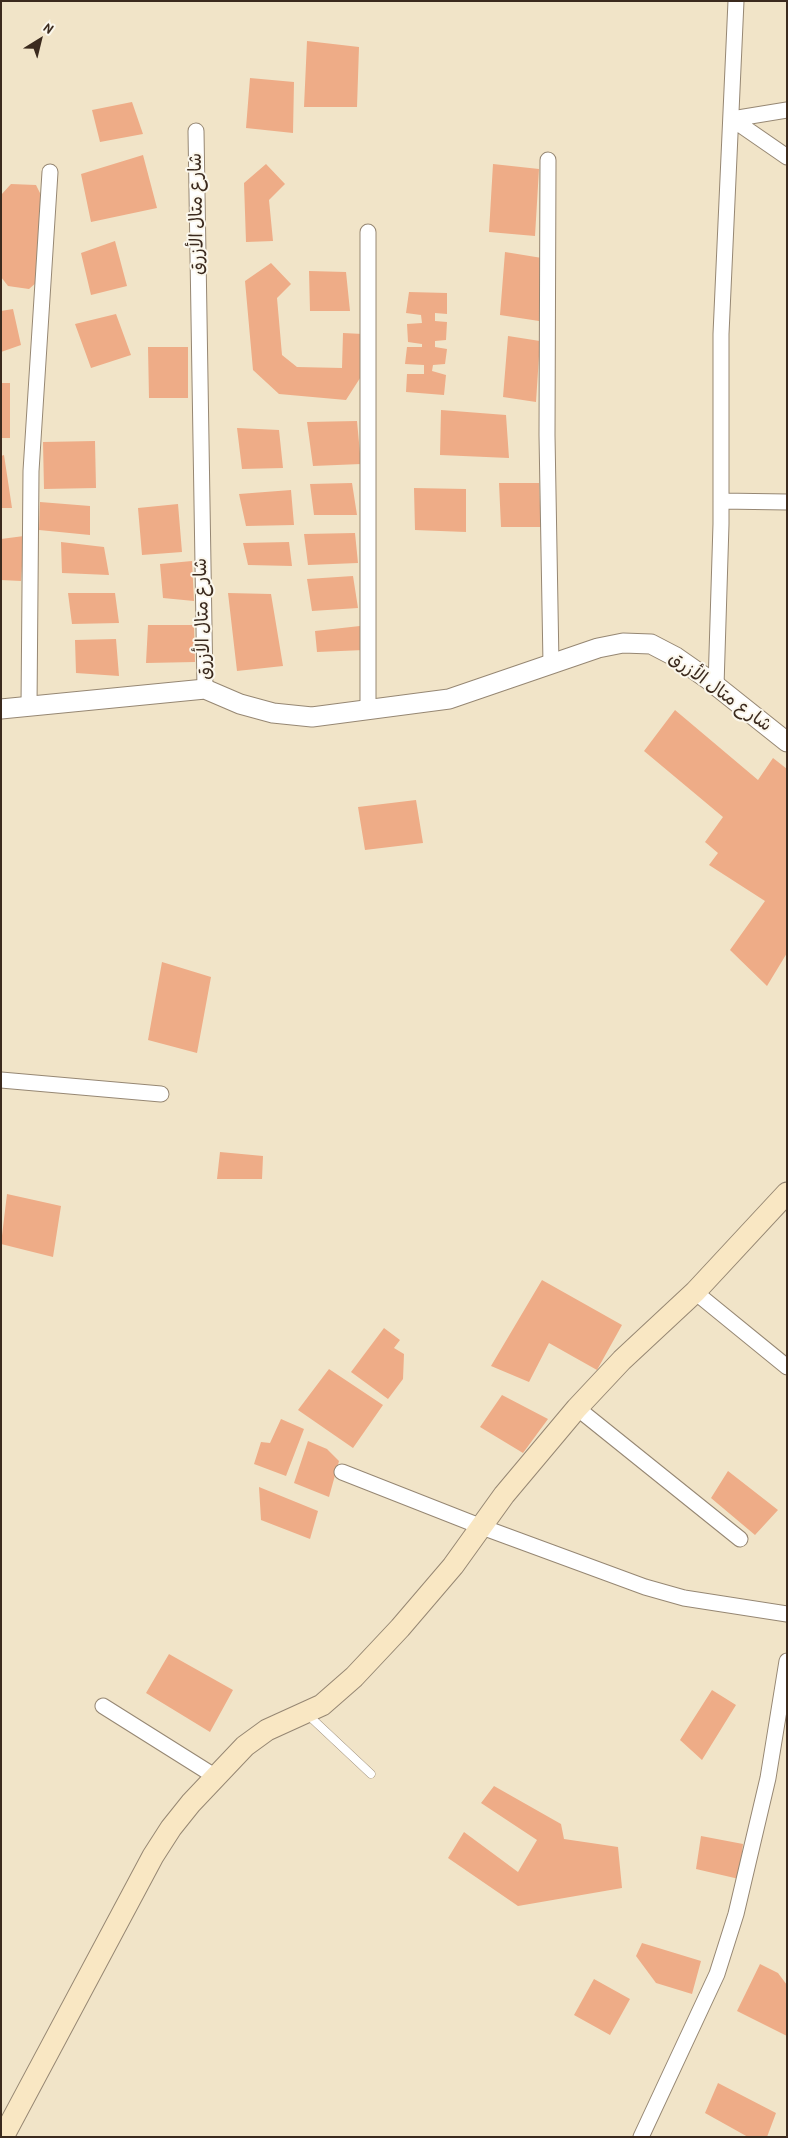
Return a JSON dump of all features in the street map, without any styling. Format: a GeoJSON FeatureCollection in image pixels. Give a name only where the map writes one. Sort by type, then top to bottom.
{"type":"FeatureCollection","features":[{"type":"Feature","properties":{"kind":"main road"},"geometry":{"type":"LineString","coordinates":[[3,2137],[153,1856],[171,1828],[246,1746],[267,1730],[322,1705],[361,1670],[453,1566],[504,1495],[577,1408],[622,1360],[695,1292],[787,1193]]}},
{"type":"Feature","properties":{"kind":"street"},"geometry":{"type":"LineString","coordinates":[[716,686],[721,501],[722,334],[736,1]]}},
{"type":"Feature","properties":{"kind":"street"},"geometry":{"type":"LineString","coordinates":[[732,119],[787,110]]}},
{"type":"Feature","properties":{"kind":"street"},"geometry":{"type":"LineString","coordinates":[[732,119],[787,157]]}},
{"type":"Feature","properties":{"kind":"street","name":"شارع متال الأزرق"},"geometry":{"type":"LineString","coordinates":[[196,131],[205,689],[240,704],[273,713],[312,717],[448,699],[598,648],[623,643],[650,644],[676,657],[787,742]]}},
{"type":"Feature","properties":{"kind":"street"},"geometry":{"type":"LineString","coordinates":[[548,160],[547,435],[551,664]]}},
{"type":"Feature","properties":{"kind":"street"},"geometry":{"type":"LineString","coordinates":[[29,706],[31,470],[50,172]]}},
{"type":"Feature","properties":{"kind":"street"},"geometry":{"type":"LineString","coordinates":[[368,232],[368,711]]}},
{"type":"Feature","properties":{"kind":"street"},"geometry":{"type":"LineString","coordinates":[[721,501],[787,502]]}},
{"type":"Feature","properties":{"kind":"street"},"geometry":{"type":"LineString","coordinates":[[1,709],[205,689]]}},
{"type":"Feature","properties":{"kind":"street"},"geometry":{"type":"LineString","coordinates":[[1,1080],[160,1094]]}},
{"type":"Feature","properties":{"kind":"street"},"geometry":{"type":"LineString","coordinates":[[695,1292],[787,1367]]}},
{"type":"Feature","properties":{"kind":"street"},"geometry":{"type":"LineString","coordinates":[[577,1408],[740,1539]]}},
{"type":"Feature","properties":{"kind":"street"},"geometry":{"type":"LineString","coordinates":[[342,1472],[482,1528],[653,1589],[684,1598],[787,1614]]}},
{"type":"Feature","properties":{"kind":"street"},"geometry":{"type":"LineString","coordinates":[[641,2137],[717,1974],[736,1914],[768,1778],[787,1661]]}},
{"type":"Feature","properties":{"kind":"street"},"geometry":{"type":"LineString","coordinates":[[103,1706],[216,1777]]}},
{"type":"Feature","properties":{"kind":"lane"},"geometry":{"type":"LineString","coordinates":[[305,1713],[371,1774]]}},
{"type":"Feature","properties":{"kind":"building"},"geometry":{"type":"Polygon","coordinates":[[[307,41],[359,47],[357,107],[304,107],[307,41]]]}},
{"type":"Feature","properties":{"kind":"building"},"geometry":{"type":"Polygon","coordinates":[[[250,78],[294,82],[293,133],[246,128],[250,78]]]}},
{"type":"Feature","properties":{"kind":"building"},"geometry":{"type":"Polygon","coordinates":[[[132,102],[143,134],[100,142],[92,110],[132,102]]]}},
{"type":"Feature","properties":{"kind":"building"},"geometry":{"type":"Polygon","coordinates":[[[143,155],[157,208],[91,222],[81,174],[143,155]]]}},
{"type":"Feature","properties":{"kind":"building"},"geometry":{"type":"Polygon","coordinates":[[[266,164],[285,184],[269,200],[273,241],[246,242],[244,183],[266,164]]]}},
{"type":"Feature","properties":{"kind":"building"},"geometry":{"type":"Polygon","coordinates":[[[493,164],[539,169],[535,236],[489,232],[493,164]]]}},
{"type":"Feature","properties":{"kind":"building"},"geometry":{"type":"Polygon","coordinates":[[[11,184],[36,185],[41,195],[37,282],[29,289],[8,286],[1,277],[1,195],[11,184]]]}},
{"type":"Feature","properties":{"kind":"building"},"geometry":{"type":"Polygon","coordinates":[[[115,241],[127,286],[91,295],[81,253],[115,241]]]}},
{"type":"Feature","properties":{"kind":"building"},"geometry":{"type":"Polygon","coordinates":[[[505,252],[542,258],[539,321],[500,315],[505,252]]]}},
{"type":"Feature","properties":{"kind":"building"},"geometry":{"type":"Polygon","coordinates":[[[271,263],[291,284],[277,298],[282,355],[297,367],[342,368],[343,333],[363,334],[362,375],[346,400],[279,394],[253,370],[245,281],[271,263]]]}},
{"type":"Feature","properties":{"kind":"building"},"geometry":{"type":"Polygon","coordinates":[[[309,271],[346,272],[350,311],[310,311],[309,271]]]}},
{"type":"Feature","properties":{"kind":"building"},"geometry":{"type":"Polygon","coordinates":[[[409,292],[447,293],[447,314],[435,313],[435,321],[447,322],[446,340],[435,341],[435,347],[447,349],[445,364],[433,365],[432,371],[446,375],[444,395],[406,392],[407,374],[424,374],[424,365],[405,364],[407,347],[422,347],[422,344],[408,342],[407,324],[422,323],[421,315],[406,313],[409,292]]]}},
{"type":"Feature","properties":{"kind":"building"},"geometry":{"type":"Polygon","coordinates":[[[13,309],[21,345],[1,352],[1,311],[13,309]]]}},
{"type":"Feature","properties":{"kind":"building"},"geometry":{"type":"Polygon","coordinates":[[[116,314],[131,355],[91,368],[75,324],[116,314]]]}},
{"type":"Feature","properties":{"kind":"building"},"geometry":{"type":"Polygon","coordinates":[[[508,336],[540,341],[536,402],[503,397],[508,336]]]}},
{"type":"Feature","properties":{"kind":"building"},"geometry":{"type":"Polygon","coordinates":[[[148,347],[188,347],[188,398],[149,398],[148,347]]]}},
{"type":"Feature","properties":{"kind":"building"},"geometry":{"type":"Polygon","coordinates":[[[1,383],[10,383],[10,438],[1,438],[1,383]]]}},
{"type":"Feature","properties":{"kind":"building"},"geometry":{"type":"Polygon","coordinates":[[[441,410],[506,415],[509,458],[440,455],[441,410]]]}},
{"type":"Feature","properties":{"kind":"building"},"geometry":{"type":"Polygon","coordinates":[[[357,421],[361,464],[313,466],[307,422],[357,421]]]}},
{"type":"Feature","properties":{"kind":"building"},"geometry":{"type":"Polygon","coordinates":[[[237,428],[279,430],[283,468],[242,469],[237,428]]]}},
{"type":"Feature","properties":{"kind":"building"},"geometry":{"type":"Polygon","coordinates":[[[95,441],[96,488],[44,489],[43,442],[95,441]]]}},
{"type":"Feature","properties":{"kind":"building"},"geometry":{"type":"Polygon","coordinates":[[[4,455],[12,508],[1,508],[1,456],[4,455]]]}},
{"type":"Feature","properties":{"kind":"building"},"geometry":{"type":"Polygon","coordinates":[[[352,483],[357,515],[314,515],[310,484],[352,483]]]}},
{"type":"Feature","properties":{"kind":"building"},"geometry":{"type":"Polygon","coordinates":[[[499,483],[539,483],[541,527],[501,527],[499,483]]]}},
{"type":"Feature","properties":{"kind":"building"},"geometry":{"type":"Polygon","coordinates":[[[414,488],[466,489],[466,532],[415,530],[414,488]]]}},
{"type":"Feature","properties":{"kind":"building"},"geometry":{"type":"Polygon","coordinates":[[[291,490],[294,525],[246,526],[239,494],[291,490]]]}},
{"type":"Feature","properties":{"kind":"building"},"geometry":{"type":"Polygon","coordinates":[[[40,502],[90,506],[90,535],[39,530],[40,502]]]}},
{"type":"Feature","properties":{"kind":"building"},"geometry":{"type":"Polygon","coordinates":[[[178,504],[182,552],[142,555],[138,508],[178,504]]]}},
{"type":"Feature","properties":{"kind":"building"},"geometry":{"type":"Polygon","coordinates":[[[355,533],[358,563],[308,565],[304,534],[355,533]]]}},
{"type":"Feature","properties":{"kind":"building"},"geometry":{"type":"Polygon","coordinates":[[[24,536],[21,581],[1,580],[1,539],[24,536]]]}},
{"type":"Feature","properties":{"kind":"building"},"geometry":{"type":"Polygon","coordinates":[[[61,542],[104,547],[109,575],[62,573],[61,542]]]}},
{"type":"Feature","properties":{"kind":"building"},"geometry":{"type":"Polygon","coordinates":[[[289,542],[292,566],[248,565],[243,543],[289,542]]]}},
{"type":"Feature","properties":{"kind":"building"},"geometry":{"type":"Polygon","coordinates":[[[192,561],[194,601],[163,598],[160,564],[192,561]]]}},
{"type":"Feature","properties":{"kind":"building"},"geometry":{"type":"Polygon","coordinates":[[[353,576],[358,608],[312,611],[307,579],[353,576]]]}},
{"type":"Feature","properties":{"kind":"building"},"geometry":{"type":"Polygon","coordinates":[[[68,593],[115,593],[119,623],[72,624],[68,593]]]}},
{"type":"Feature","properties":{"kind":"building"},"geometry":{"type":"Polygon","coordinates":[[[228,593],[271,594],[283,666],[237,671],[228,593]]]}},
{"type":"Feature","properties":{"kind":"building"},"geometry":{"type":"Polygon","coordinates":[[[148,625],[194,625],[195,662],[146,663],[148,625]]]}},
{"type":"Feature","properties":{"kind":"building"},"geometry":{"type":"Polygon","coordinates":[[[360,626],[364,650],[317,652],[315,631],[360,626]]]}},
{"type":"Feature","properties":{"kind":"building"},"geometry":{"type":"Polygon","coordinates":[[[116,639],[119,676],[76,673],[75,640],[116,639]]]}},
{"type":"Feature","properties":{"kind":"building"},"geometry":{"type":"Polygon","coordinates":[[[675,710],[758,780],[773,758],[787,769],[787,953],[767,986],[730,950],[765,901],[709,865],[718,853],[705,842],[723,817],[644,751],[675,710]]]}},
{"type":"Feature","properties":{"kind":"building"},"geometry":{"type":"Polygon","coordinates":[[[416,800],[423,843],[365,850],[358,807],[416,800]]]}},
{"type":"Feature","properties":{"kind":"building"},"geometry":{"type":"Polygon","coordinates":[[[162,962],[211,977],[197,1053],[148,1040],[162,962]]]}},
{"type":"Feature","properties":{"kind":"building"},"geometry":{"type":"Polygon","coordinates":[[[220,1152],[263,1156],[262,1179],[217,1179],[220,1152]]]}},
{"type":"Feature","properties":{"kind":"building"},"geometry":{"type":"Polygon","coordinates":[[[7,1194],[61,1206],[53,1257],[1,1244],[7,1194]]]}},
{"type":"Feature","properties":{"kind":"building"},"geometry":{"type":"Polygon","coordinates":[[[542,1280],[622,1325],[597,1370],[549,1343],[529,1382],[491,1366],[542,1280]]]}},
{"type":"Feature","properties":{"kind":"building"},"geometry":{"type":"Polygon","coordinates":[[[384,1328],[400,1340],[394,1348],[404,1354],[403,1379],[388,1399],[351,1372],[384,1328]]]}},
{"type":"Feature","properties":{"kind":"building"},"geometry":{"type":"Polygon","coordinates":[[[329,1369],[383,1405],[353,1448],[298,1410],[329,1369]]]}},
{"type":"Feature","properties":{"kind":"building"},"geometry":{"type":"Polygon","coordinates":[[[502,1395],[548,1419],[523,1453],[480,1427],[502,1395]]]}},
{"type":"Feature","properties":{"kind":"building"},"geometry":{"type":"Polygon","coordinates":[[[281,1419],[304,1429],[286,1476],[254,1464],[261,1442],[270,1443],[281,1419]]]}},
{"type":"Feature","properties":{"kind":"building"},"geometry":{"type":"Polygon","coordinates":[[[308,1441],[327,1449],[339,1461],[329,1497],[294,1483],[308,1441]]]}},
{"type":"Feature","properties":{"kind":"building"},"geometry":{"type":"Polygon","coordinates":[[[728,1471],[778,1510],[755,1535],[711,1498],[728,1471]]]}},
{"type":"Feature","properties":{"kind":"building"},"geometry":{"type":"Polygon","coordinates":[[[259,1487],[318,1511],[310,1539],[261,1520],[259,1487]]]}},
{"type":"Feature","properties":{"kind":"building"},"geometry":{"type":"Polygon","coordinates":[[[169,1654],[233,1690],[210,1732],[146,1693],[169,1654]]]}},
{"type":"Feature","properties":{"kind":"building"},"geometry":{"type":"Polygon","coordinates":[[[712,1690],[736,1705],[702,1760],[680,1740],[712,1690]]]}},
{"type":"Feature","properties":{"kind":"building"},"geometry":{"type":"Polygon","coordinates":[[[494,1786],[561,1824],[564,1839],[618,1847],[622,1888],[518,1906],[448,1858],[464,1832],[518,1872],[537,1840],[481,1803],[494,1786]]]}},
{"type":"Feature","properties":{"kind":"building"},"geometry":{"type":"Polygon","coordinates":[[[701,1836],[743,1844],[739,1879],[696,1869],[701,1836]]]}},
{"type":"Feature","properties":{"kind":"building"},"geometry":{"type":"Polygon","coordinates":[[[642,1943],[701,1961],[692,1994],[656,1983],[636,1956],[642,1943]]]}},
{"type":"Feature","properties":{"kind":"building"},"geometry":{"type":"Polygon","coordinates":[[[760,1964],[778,1973],[787,1985],[787,2036],[737,2011],[760,1964]]]}},
{"type":"Feature","properties":{"kind":"building"},"geometry":{"type":"Polygon","coordinates":[[[594,1979],[630,1999],[610,2035],[574,2015],[594,1979]]]}},
{"type":"Feature","properties":{"kind":"building"},"geometry":{"type":"Polygon","coordinates":[[[718,2083],[776,2113],[767,2137],[748,2137],[705,2113],[718,2083]]]}}]}
